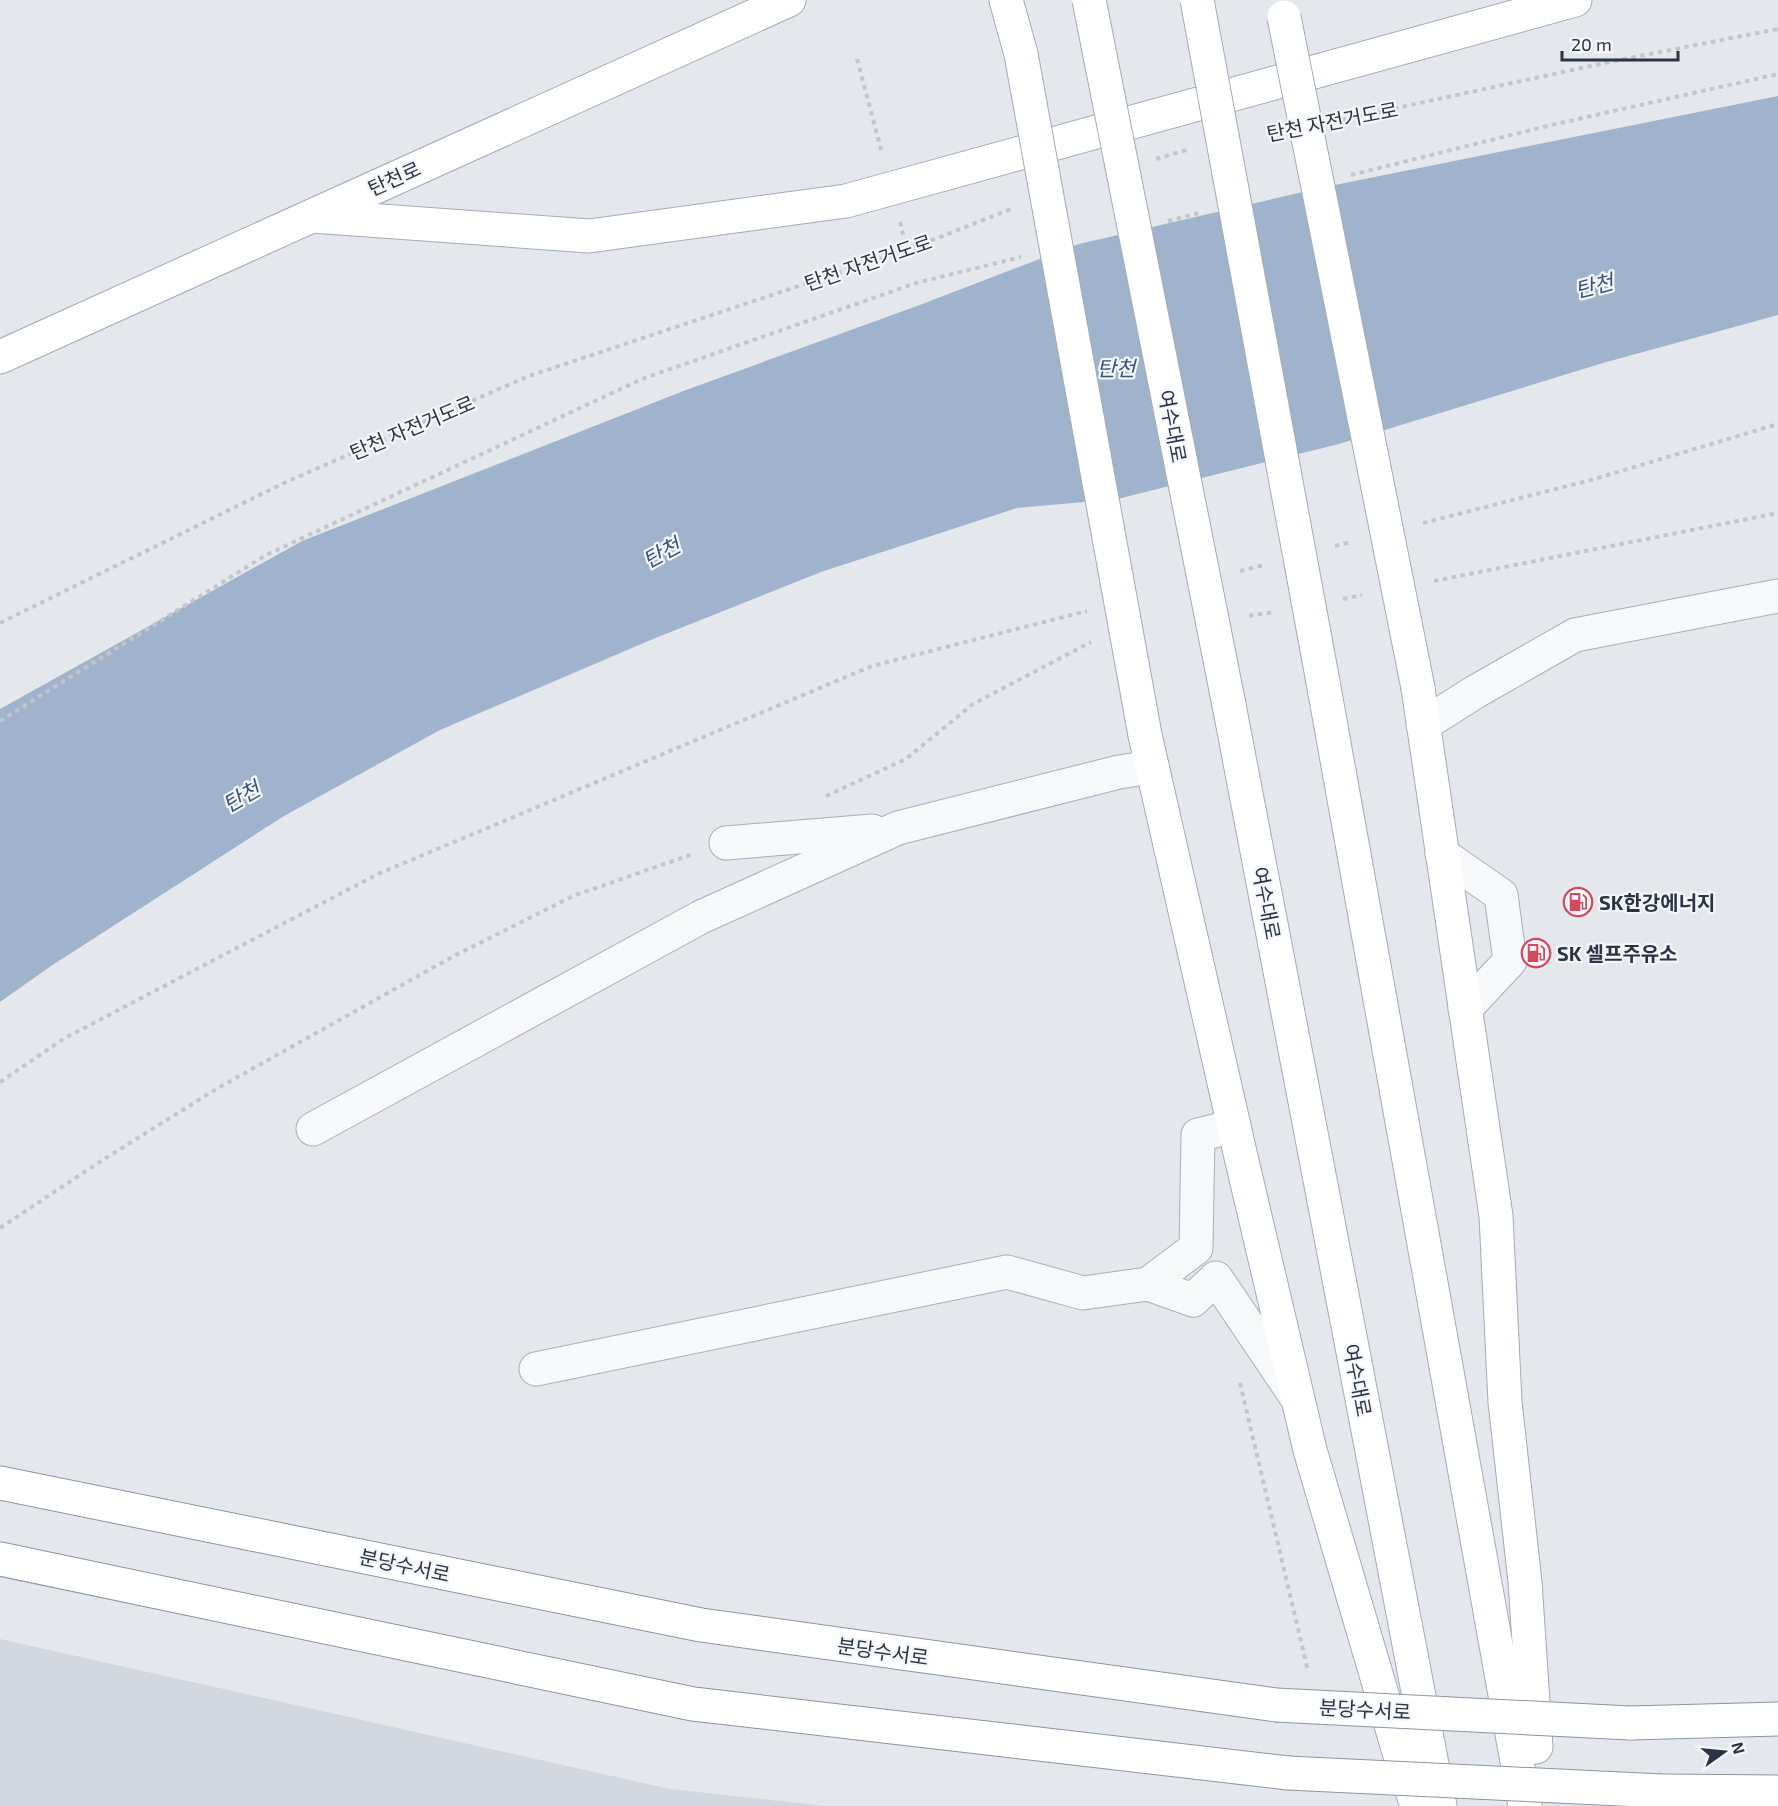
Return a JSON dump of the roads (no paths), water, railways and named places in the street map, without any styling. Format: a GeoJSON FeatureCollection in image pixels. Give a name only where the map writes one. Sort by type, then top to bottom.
{"type":"FeatureCollection","features":[{"type":"Feature","properties":{"kind":"main road","name":"탄천로"},"geometry":{"type":"LineString","coordinates":[[0,357],[789,0]]}},
{"type":"Feature","properties":{"kind":"main road"},"geometry":{"type":"LineString","coordinates":[[1006,0],[1021,54],[1152,767],[1310,1450],[1417,1806]]}},
{"type":"Feature","properties":{"kind":"main road","name":"여수대로"},"geometry":{"type":"LineString","coordinates":[[1089,0],[1229,705],[1440,1806]]}},
{"type":"Feature","properties":{"kind":"main road"},"geometry":{"type":"LineString","coordinates":[[1197,0],[1323,682],[1525,1806]]}},
{"type":"Feature","properties":{"kind":"main road"},"geometry":{"type":"LineString","coordinates":[[312,216],[589,236],[846,201],[1575,0]]}},
{"type":"Feature","properties":{"kind":"main road"},"geometry":{"type":"LineString","coordinates":[[1282,9],[1418,688],[1496,1216],[1505,1402],[1525,1582],[1540,1806]]}},
{"type":"Feature","properties":{"kind":"main road","name":"분당수서로"},"geometry":{"type":"LineString","coordinates":[[0,1483],[701,1625],[1276,1705],[1630,1723],[1778,1719]]}},
{"type":"Feature","properties":{"kind":"main road"},"geometry":{"type":"LineString","coordinates":[[0,1558],[693,1704],[1288,1773],[1662,1791],[1778,1792]]}},
{"type":"Feature","properties":{"kind":"lane"},"geometry":{"type":"LineString","coordinates":[[1423,725],[1575,634],[1778,596]]}},
{"type":"Feature","properties":{"kind":"lane"},"geometry":{"type":"LineString","coordinates":[[726,843],[898,828],[1119,772],[1152,767]]}},
{"type":"Feature","properties":{"kind":"lane"},"geometry":{"type":"LineString","coordinates":[[313,1129],[701,917],[898,828]]}},
{"type":"Feature","properties":{"kind":"lane"},"geometry":{"type":"LineString","coordinates":[[1443,854],[1501,895],[1510,961],[1466,1009]]}},
{"type":"Feature","properties":{"kind":"lane"},"geometry":{"type":"LineString","coordinates":[[1148,1284],[1196,1248],[1198,1135],[1234,1126]]}},
{"type":"Feature","properties":{"kind":"lane"},"geometry":{"type":"LineString","coordinates":[[536,1369],[1007,1272],[1083,1293],[1148,1284],[1193,1300],[1216,1278],[1299,1402]]}},
{"type":"Feature","properties":{"kind":"water","name":"탄천"},"geometry":{"type":"Polygon","coordinates":[[[1778,96],[1778,315],[1603,363],[1339,444],[1117,499],[1017,508],[821,572],[653,639],[440,730],[284,816],[51,966],[0,1002],[0,709],[302,541],[686,390],[1079,244],[1320,188],[1778,96]]]}},
{"type":"Feature","properties":{"kind":"place","name":"SK한강에너지"},"geometry":{"type":"Point","coordinates":[1578,902]}},
{"type":"Feature","properties":{"kind":"place","name":"SK 셀프주유소"},"geometry":{"type":"Point","coordinates":[1536,953]}}]}
